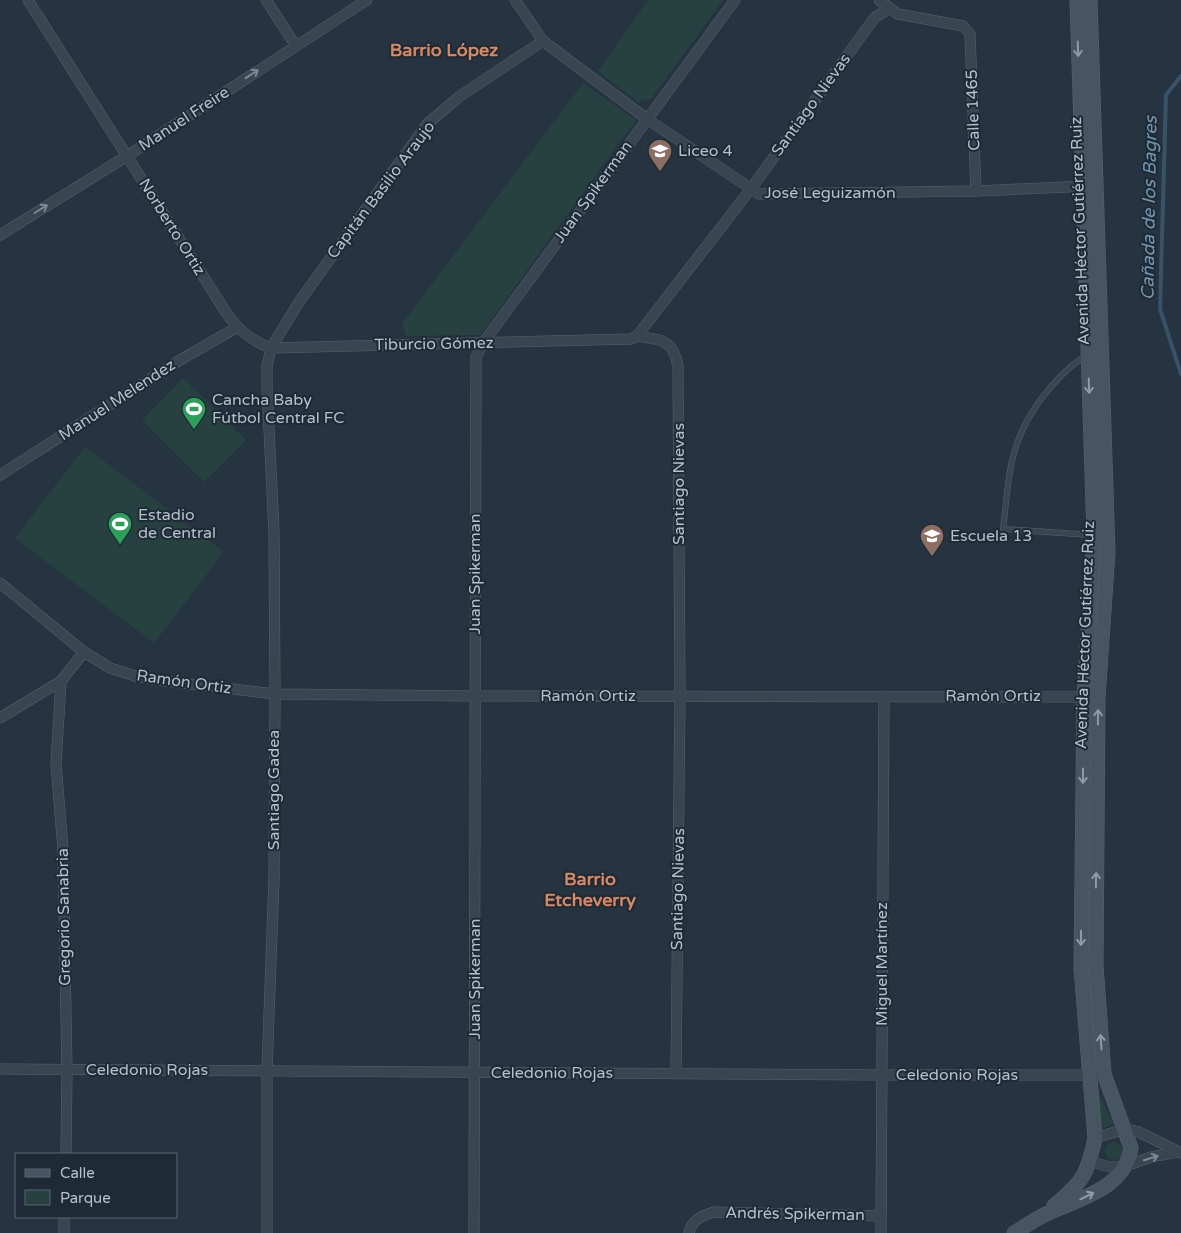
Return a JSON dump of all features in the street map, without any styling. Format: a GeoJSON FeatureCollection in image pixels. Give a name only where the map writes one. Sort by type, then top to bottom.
{"type":"FeatureCollection","features":[{"type":"Feature","properties":{"kind":"street","name":"Norberto Ortiz"},"geometry":{"type":"LineString","coordinates":[[28,0],[236,328]]}},
{"type":"Feature","properties":{"kind":"street"},"geometry":{"type":"LineString","coordinates":[[266,0],[296,46]]}},
{"type":"Feature","properties":{"kind":"street","name":"Manuel Freire"},"geometry":{"type":"LineString","coordinates":[[0,235],[127,156],[367,0]]}},
{"type":"Feature","properties":{"kind":"street","name":"José Leguizamón"},"geometry":{"type":"LineString","coordinates":[[515,0],[543,41],[647,119],[750,190],[759,194],[976,191],[1089,186]]}},
{"type":"Feature","properties":{"kind":"street","name":"Juan Spikerman"},"geometry":{"type":"LineString","coordinates":[[474,1233],[476,357],[483,343],[736,0]]}},
{"type":"Feature","properties":{"kind":"street"},"geometry":{"type":"LineString","coordinates":[[879,0],[889,9]]}},
{"type":"Feature","properties":{"kind":"street","name":"Avenida Héctor Gutiérrez Ruiz"},"geometry":{"type":"LineString","coordinates":[[1043,1216],[1076,1187],[1083,1178],[1090,1161],[1095,1138],[1097,1074],[1098,697],[1108,552],[1089,186],[1077,0]]}},
{"type":"Feature","properties":{"kind":"street","name":"Avenida Héctor Gutiérrez Ruiz"},"geometry":{"type":"LineString","coordinates":[[1014,1233],[1043,1216],[1091,1194],[1119,1176],[1125,1168],[1131,1148],[1125,1128],[1111,1097],[1097,1074],[1081,968],[1084,697],[1094,536],[1088,355],[1090,0]]}},
{"type":"Feature","properties":{"kind":"street","name":"Calle 1465"},"geometry":{"type":"LineString","coordinates":[[889,9],[898,14],[963,26],[970,34],[976,191]]}},
{"type":"Feature","properties":{"kind":"street","name":"Santiago Nievas"},"geometry":{"type":"LineString","coordinates":[[676,1073],[680,696],[678,366],[676,354],[663,340],[637,336],[750,190],[875,17],[889,9]]}},
{"type":"Feature","properties":{"kind":"street","name":"Capitán Basilio Araujo"},"geometry":{"type":"LineString","coordinates":[[271,348],[299,302],[427,124],[460,96],[543,41]]}},
{"type":"Feature","properties":{"kind":"street","name":"Tiburcio Gómez"},"geometry":{"type":"LineString","coordinates":[[236,328],[254,342],[271,348],[624,341],[637,336]]}},
{"type":"Feature","properties":{"kind":"street","name":"Manuel Melendez"},"geometry":{"type":"LineString","coordinates":[[0,475],[180,360],[236,328]]}},
{"type":"Feature","properties":{"kind":"street","name":"Santiago Gadea"},"geometry":{"type":"LineString","coordinates":[[267,1233],[267,1070],[274,879],[275,694],[274,532],[267,387],[267,366],[271,348]]}},
{"type":"Feature","properties":{"kind":"street","name":"Ramón Ortiz"},"geometry":{"type":"LineString","coordinates":[[0,583],[84,652],[110,668],[135,676],[275,694],[1098,697]]}},
{"type":"Feature","properties":{"kind":"street"},"geometry":{"type":"LineString","coordinates":[[0,718],[61,681],[84,652]]}},
{"type":"Feature","properties":{"kind":"street","name":"Gregorio Sanabria"},"geometry":{"type":"LineString","coordinates":[[61,681],[56,764],[63,849],[67,1070],[66,1153]]}},
{"type":"Feature","properties":{"kind":"street","name":"Miguel Martínez"},"geometry":{"type":"LineString","coordinates":[[881,1233],[884,696]]}},
{"type":"Feature","properties":{"kind":"street","name":"Celedonio Rojas"},"geometry":{"type":"LineString","coordinates":[[0,1069],[881,1075],[1097,1074]]}},
{"type":"Feature","properties":{"kind":"street"},"geometry":{"type":"LineString","coordinates":[[1095,1138],[1125,1128],[1139,1132],[1180,1153]]}},
{"type":"Feature","properties":{"kind":"street"},"geometry":{"type":"LineString","coordinates":[[1090,1161],[1107,1168],[1125,1168],[1154,1156],[1180,1153]]}},
{"type":"Feature","properties":{"kind":"street","name":"Andrés Spikerman"},"geometry":{"type":"LineString","coordinates":[[689,1233],[690,1226],[699,1217],[714,1212],[881,1216]]}},
{"type":"Feature","properties":{"kind":"street"},"geometry":{"type":"LineString","coordinates":[[64,1218],[64,1233]]}},
{"type":"Feature","properties":{"kind":"lane"},"geometry":{"type":"LineString","coordinates":[[1088,355],[1074,364],[1047,392],[1024,427],[1012,460],[1003,529],[1094,536]]}},
{"type":"Feature","properties":{"kind":"green space"},"geometry":{"type":"Polygon","coordinates":[[[648,0],[723,0],[651,99],[638,102],[598,71],[648,0]]]}},
{"type":"Feature","properties":{"kind":"green space"},"geometry":{"type":"Polygon","coordinates":[[[583,83],[636,120],[480,335],[406,336],[402,324],[583,83]]]}},
{"type":"Feature","properties":{"kind":"green space","name":"Cancha Baby Fútbol Central FC"},"geometry":{"type":"Polygon","coordinates":[[[183,378],[246,440],[204,482],[142,420],[183,378]]]}},
{"type":"Feature","properties":{"kind":"green space","name":"Estadio de Central"},"geometry":{"type":"Polygon","coordinates":[[[85,447],[224,552],[154,643],[15,538],[85,447]]]}},
{"type":"Feature","properties":{"kind":"green space"},"geometry":{"type":"Polygon","coordinates":[[[1098,1093],[1114,1124],[1100,1130],[1098,1093]]]}},
{"type":"Feature","properties":{"kind":"green space"},"geometry":{"type":"Polygon","coordinates":[[[1110,1142],[1118,1142],[1123,1147],[1121,1158],[1110,1160],[1105,1155],[1105,1147],[1110,1142]]]}},
{"type":"Feature","properties":{"kind":"waterway","name":"Cañada de los Bagres"},"geometry":{"type":"LineString","coordinates":[[1181,76],[1166,95],[1160,309],[1181,374]]}},
{"type":"Feature","properties":{"kind":"place","name":"Liceo 4"},"geometry":{"type":"Point","coordinates":[660,172]}},
{"type":"Feature","properties":{"kind":"place","name":"Cancha Baby Fútbol Central FC"},"geometry":{"type":"Point","coordinates":[194,430]}},
{"type":"Feature","properties":{"kind":"place","name":"Estadio de Central"},"geometry":{"type":"Point","coordinates":[120,545]}},
{"type":"Feature","properties":{"kind":"place","name":"Escuela 13"},"geometry":{"type":"Point","coordinates":[932,557]}},
{"type":"Feature","properties":{"kind":"district","name":"Barrio López"},"geometry":{"type":"Point","coordinates":[444,50]}},
{"type":"Feature","properties":{"kind":"district","name":"Barrio Etcheverry"},"geometry":{"type":"Point","coordinates":[590,890]}}]}
